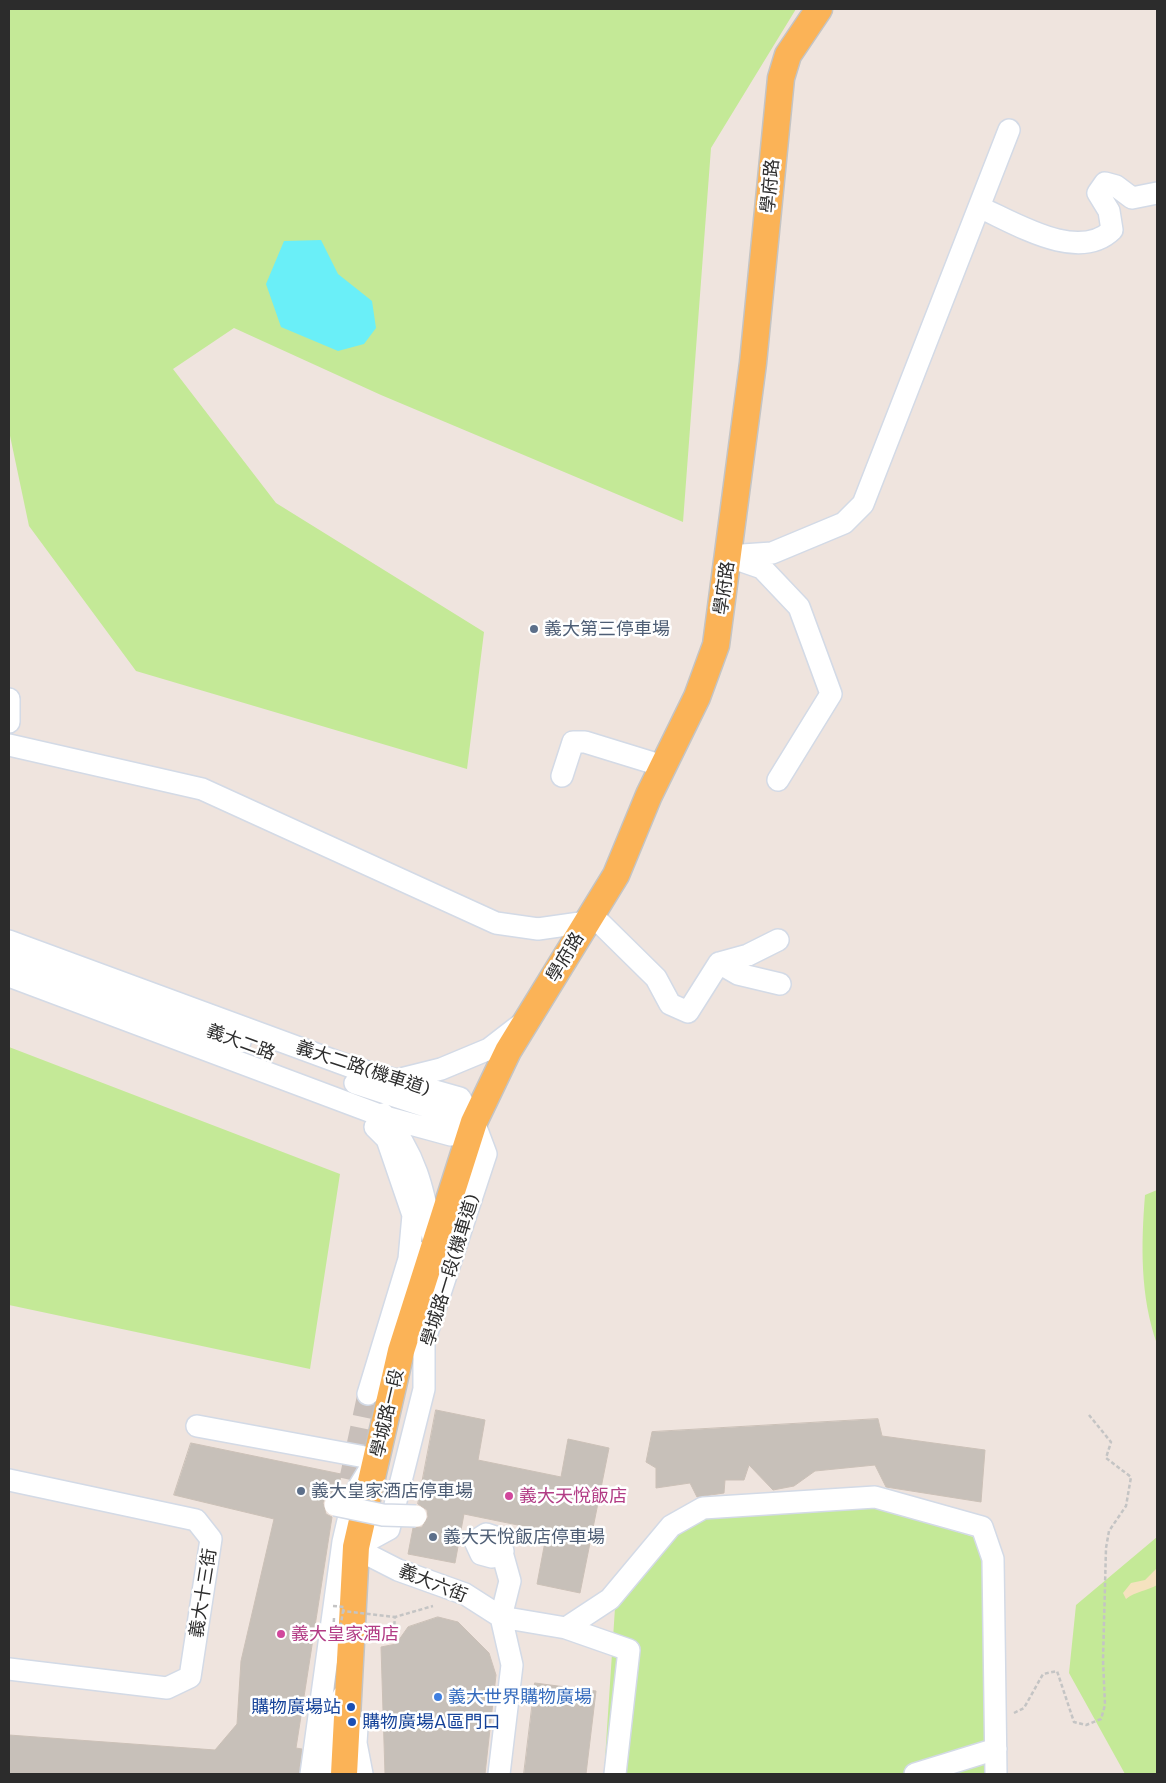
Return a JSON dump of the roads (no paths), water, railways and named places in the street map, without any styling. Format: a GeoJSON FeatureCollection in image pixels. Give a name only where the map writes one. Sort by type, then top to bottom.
{"type":"FeatureCollection","features":[{"type":"Feature","properties":{"kind":"main road","name":"學府路"},"geometry":{"type":"LineString","coordinates":[[474,1122],[508,1051],[616,875],[663,766],[697,697],[716,645],[753,364],[780,78],[788,56],[819,9]]}},
{"type":"Feature","properties":{"kind":"main road","name":"學城路一段"},"geometry":{"type":"LineString","coordinates":[[344,1774],[347,1734],[349,1545],[376,1459],[401,1351],[474,1122]]}},
{"type":"Feature","properties":{"kind":"street"},"geometry":{"type":"LineString","coordinates":[[728,556],[772,553],[844,523],[863,504],[1010,130]]}},
{"type":"Feature","properties":{"kind":"street"},"geometry":{"type":"LineString","coordinates":[[979,207],[1053,240],[1080,242],[1103,238],[1112,230],[1109,211],[1098,193],[1105,183],[1116,186],[1132,198],[1157,193]]}},
{"type":"Feature","properties":{"kind":"street"},"geometry":{"type":"LineString","coordinates":[[728,556],[762,568],[799,607],[832,694],[778,780]]}},
{"type":"Feature","properties":{"kind":"street"},"geometry":{"type":"LineString","coordinates":[[9,699],[9,722]]}},
{"type":"Feature","properties":{"kind":"street"},"geometry":{"type":"LineString","coordinates":[[562,776],[573,742],[585,742],[663,766]]}},
{"type":"Feature","properties":{"kind":"street"},"geometry":{"type":"LineString","coordinates":[[9,744],[202,789],[496,923],[538,929],[589,918],[656,978],[670,1004],[688,1012],[719,963],[748,956],[778,940]]}},
{"type":"Feature","properties":{"kind":"street","name":"義大二路(機車道)"},"geometry":{"type":"LineString","coordinates":[[9,941],[354,1068],[460,1098],[474,1122],[451,1135],[385,1117],[9,976]]}},
{"type":"Feature","properties":{"kind":"street","name":"義大二路"},"geometry":{"type":"LineString","coordinates":[[9,959],[356,1084],[474,1122]]}},
{"type":"Feature","properties":{"kind":"street"},"geometry":{"type":"LineString","coordinates":[[719,963],[738,974],[780,984]]}},
{"type":"Feature","properties":{"kind":"street"},"geometry":{"type":"LineString","coordinates":[[356,1084],[396,1080],[441,1069],[489,1049],[526,1020]]}},
{"type":"Feature","properties":{"kind":"street"},"geometry":{"type":"LineString","coordinates":[[356,1084],[400,1135],[421,1179],[435,1248]]}},
{"type":"Feature","properties":{"kind":"street","name":"義大二路(機車道)"},"geometry":{"type":"LineString","coordinates":[[355,1105],[387,1139],[414,1215],[409,1259]]}},
{"type":"Feature","properties":{"kind":"street","name":"學城路一段(機車道)"},"geometry":{"type":"LineString","coordinates":[[349,1545],[389,1529],[424,1389],[424,1342],[486,1154],[474,1122]]}},
{"type":"Feature","properties":{"kind":"street","name":"學城路一段(機車道)"},"geometry":{"type":"LineString","coordinates":[[409,1259],[435,1248]]}},
{"type":"Feature","properties":{"kind":"street"},"geometry":{"type":"LineString","coordinates":[[368,1394],[409,1259]]}},
{"type":"Feature","properties":{"kind":"street"},"geometry":{"type":"LineString","coordinates":[[383,1515],[415,1377],[415,1310]]}},
{"type":"Feature","properties":{"kind":"street"},"geometry":{"type":"LineString","coordinates":[[198,1426],[376,1459]]}},
{"type":"Feature","properties":{"kind":"street","name":"義大十三街"},"geometry":{"type":"LineString","coordinates":[[9,1480],[196,1520],[211,1539],[190,1677],[167,1688],[9,1669]]}},
{"type":"Feature","properties":{"kind":"street"},"geometry":{"type":"LineString","coordinates":[[566,1628],[610,1599],[671,1526],[703,1508],[875,1498],[982,1527],[993,1559],[996,1774]]}},
{"type":"Feature","properties":{"kind":"street"},"geometry":{"type":"LineString","coordinates":[[335,1506],[383,1515],[416,1516]]}},
{"type":"Feature","properties":{"kind":"street"},"geometry":{"type":"LineString","coordinates":[[311,1774],[349,1545]]}},
{"type":"Feature","properties":{"kind":"street","name":"義大六街"},"geometry":{"type":"LineString","coordinates":[[349,1545],[398,1570],[465,1594],[501,1617]]}},
{"type":"Feature","properties":{"kind":"street"},"geometry":{"type":"LineString","coordinates":[[499,1774],[512,1665],[501,1617],[510,1581],[503,1551]]}},
{"type":"Feature","properties":{"kind":"street"},"geometry":{"type":"LineString","coordinates":[[501,1617],[566,1628],[629,1650],[615,1774]]}},
{"type":"Feature","properties":{"kind":"street"},"geometry":{"type":"LineString","coordinates":[[330,1774],[347,1734]]}},
{"type":"Feature","properties":{"kind":"street"},"geometry":{"type":"LineString","coordinates":[[347,1734],[362,1774]]}},
{"type":"Feature","properties":{"kind":"street"},"geometry":{"type":"LineString","coordinates":[[916,1774],[996,1749]]}},
{"type":"Feature","properties":{"kind":"water"},"geometry":{"type":"Polygon","coordinates":[[[321,240],[338,274],[372,301],[376,328],[364,344],[338,351],[281,327],[266,284],[284,241],[321,240]]]}},
{"type":"Feature","properties":{"kind":"tunnel"},"geometry":{"type":"LineString","coordinates":[[343,1511],[368,1394]]}},
{"type":"Feature","properties":{"kind":"place","name":"義大第三停車場"},"geometry":{"type":"Point","coordinates":[534,629]}},
{"type":"Feature","properties":{"kind":"place","name":"義大皇家酒店停車場"},"geometry":{"type":"Point","coordinates":[301,1491]}},
{"type":"Feature","properties":{"kind":"place","name":"義大天悅飯店"},"geometry":{"type":"Point","coordinates":[509,1496]}},
{"type":"Feature","properties":{"kind":"place","name":"義大天悅飯店停車場"},"geometry":{"type":"Point","coordinates":[433,1537]}},
{"type":"Feature","properties":{"kind":"place","name":"義大皇家酒店"},"geometry":{"type":"Point","coordinates":[281,1634]}},
{"type":"Feature","properties":{"kind":"place","name":"義大世界購物廣場"},"geometry":{"type":"Point","coordinates":[438,1697]}},
{"type":"Feature","properties":{"kind":"place","name":"購物廣場站"},"geometry":{"type":"Point","coordinates":[351,1707]}},
{"type":"Feature","properties":{"kind":"place","name":"購物廣場A區門口"},"geometry":{"type":"Point","coordinates":[352,1722]}}]}
